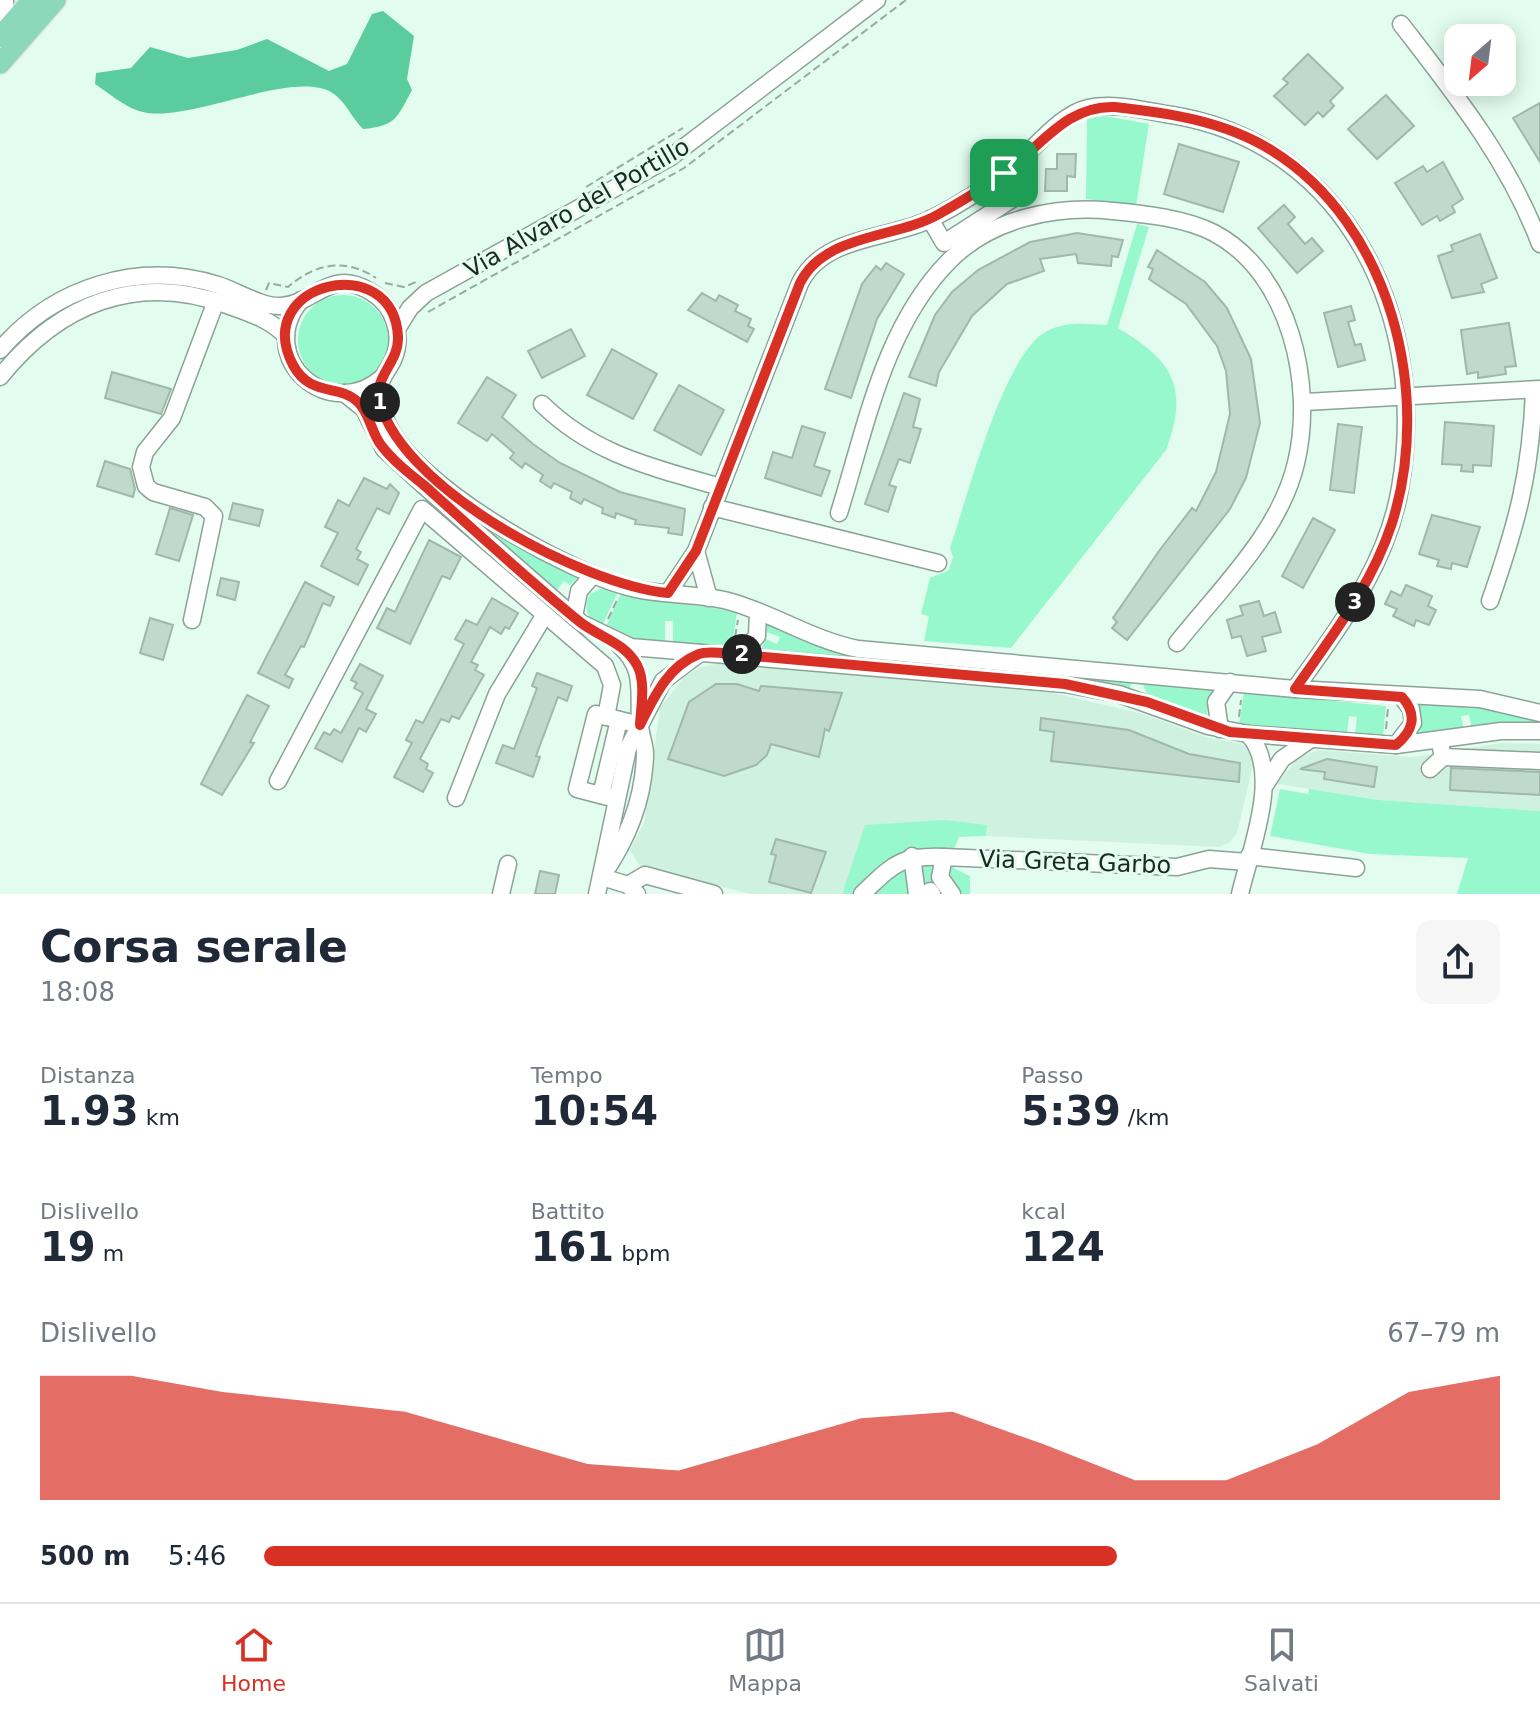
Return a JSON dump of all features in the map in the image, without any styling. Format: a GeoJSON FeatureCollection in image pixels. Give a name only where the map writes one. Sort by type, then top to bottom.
{"type":"FeatureCollection","features":[{"type":"Feature","properties":{"kind":"main road"},"geometry":{"type":"LineString","coordinates":[[2,34],[32,0]]}},
{"type":"Feature","properties":{"kind":"main road"},"geometry":{"type":"LineString","coordinates":[[0,64],[56,0]]}},
{"type":"Feature","properties":{"kind":"street"},"geometry":{"type":"LineString","coordinates":[[2,34],[5,0]]}},
{"type":"Feature","properties":{"kind":"street","name":"Via Alvaro del Portillo"},"geometry":{"type":"LineString","coordinates":[[377,297],[396,300],[658,165],[717,125],[877,0]]}},
{"type":"Feature","properties":{"kind":"street"},"geometry":{"type":"LineString","coordinates":[[1401,24],[1494,150],[1524,205],[1540,244]]}},
{"type":"Feature","properties":{"kind":"street"},"geometry":{"type":"LineString","coordinates":[[668,593],[696,551],[806,271],[835,250],[930,219],[1004,173],[1067,119],[1099,107],[1196,120],[1227,128],[1262,145],[1292,165],[1318,189],[1360,244],[1390,312],[1401,352],[1407,396],[1400,488],[1384,545],[1352,608],[1295,689]]}},
{"type":"Feature","properties":{"kind":"street"},"geometry":{"type":"LineString","coordinates":[[839,513],[901,328],[945,266],[1017,196],[1004,173]]}},
{"type":"Feature","properties":{"kind":"street"},"geometry":{"type":"LineString","coordinates":[[930,219],[944,243],[1027,217],[1075,209],[1139,214],[1212,232],[1245,257],[1273,298],[1299,358],[1305,402],[1296,463],[1281,504],[1264,532],[1177,643]]}},
{"type":"Feature","properties":{"kind":"street"},"geometry":{"type":"LineString","coordinates":[[0,350],[45,308],[96,285],[125,278],[194,279],[275,306],[301,300],[318,289],[343,284],[361,287],[377,297],[390,312],[397,329],[397,350],[378,393],[393,434],[418,461],[500,527],[548,555],[593,575],[631,588],[740,605],[824,641],[858,649],[1236,687],[1480,699],[1540,713]]}},
{"type":"Feature","properties":{"kind":"street","name":"Via Alvaro del Portillo"},"geometry":{"type":"LineString","coordinates":[[397,329],[423,287]]}},
{"type":"Feature","properties":{"kind":"street"},"geometry":{"type":"LineString","coordinates":[[0,377],[36,336],[94,303],[127,295],[159,292],[216,301],[267,320],[286,336]]}},
{"type":"Feature","properties":{"kind":"street"},"geometry":{"type":"LineString","coordinates":[[301,300],[290,318],[286,336],[291,359],[303,378],[324,391],[344,393],[367,388],[383,377]]}},
{"type":"Feature","properties":{"kind":"street"},"geometry":{"type":"LineString","coordinates":[[192,620],[214,516],[205,507],[153,492],[146,486],[141,467],[145,452],[172,418],[216,301]]}},
{"type":"Feature","properties":{"kind":"street"},"geometry":{"type":"LineString","coordinates":[[1305,402],[1537,390],[1525,492],[1490,601]]}},
{"type":"Feature","properties":{"kind":"street"},"geometry":{"type":"LineString","coordinates":[[344,393],[364,409],[379,442],[392,457],[574,617],[647,650],[736,654],[1065,684],[1147,702],[1220,729],[1311,739],[1390,741],[1540,761]]}},
{"type":"Feature","properties":{"kind":"street"},"geometry":{"type":"LineString","coordinates":[[542,404],[568,430],[604,449],[720,487]]}},
{"type":"Feature","properties":{"kind":"street"},"geometry":{"type":"LineString","coordinates":[[712,507],[938,563]]}},
{"type":"Feature","properties":{"kind":"street"},"geometry":{"type":"LineString","coordinates":[[278,781],[422,509],[608,669],[613,718],[608,797],[614,841]]}},
{"type":"Feature","properties":{"kind":"street"},"geometry":{"type":"LineString","coordinates":[[696,551],[709,598]]}},
{"type":"Feature","properties":{"kind":"street"},"geometry":{"type":"LineString","coordinates":[[574,617],[579,591],[593,575]]}},
{"type":"Feature","properties":{"kind":"street"},"geometry":{"type":"LineString","coordinates":[[736,654],[757,636],[758,613]]}},
{"type":"Feature","properties":{"kind":"street"},"geometry":{"type":"LineString","coordinates":[[456,798],[497,694],[544,616]]}},
{"type":"Feature","properties":{"kind":"street"},"geometry":{"type":"LineString","coordinates":[[597,894],[614,841],[641,790],[645,752],[640,725],[639,671],[609,635]]}},
{"type":"Feature","properties":{"kind":"street"},"geometry":{"type":"LineString","coordinates":[[608,797],[628,748],[663,681],[700,653]]}},
{"type":"Feature","properties":{"kind":"street"},"geometry":{"type":"LineString","coordinates":[[1220,729],[1216,702],[1236,687]]}},
{"type":"Feature","properties":{"kind":"street"},"geometry":{"type":"LineString","coordinates":[[1390,741],[1413,723],[1412,712],[1402,697]]}},
{"type":"Feature","properties":{"kind":"street"},"geometry":{"type":"LineString","coordinates":[[608,797],[577,789],[596,714],[640,725]]}},
{"type":"Feature","properties":{"kind":"street"},"geometry":{"type":"LineString","coordinates":[[1240,894],[1265,785],[1262,753],[1243,730]]}},
{"type":"Feature","properties":{"kind":"street"},"geometry":{"type":"LineString","coordinates":[[1430,769],[1442,750],[1501,731],[1540,731]]}},
{"type":"Feature","properties":{"kind":"street"},"geometry":{"type":"LineString","coordinates":[[1265,785],[1282,759],[1311,739]]}},
{"type":"Feature","properties":{"kind":"street"},"geometry":{"type":"LineString","coordinates":[[628,748],[645,752]]}},
{"type":"Feature","properties":{"kind":"street"},"geometry":{"type":"LineString","coordinates":[[862,894],[898,860],[912,856],[917,894]]}},
{"type":"Feature","properties":{"kind":"street","name":"Via Greta Garbo"},"geometry":{"type":"LineString","coordinates":[[912,856],[1177,867],[1209,859],[1248,859],[1356,868]]}},
{"type":"Feature","properties":{"kind":"street"},"geometry":{"type":"LineString","coordinates":[[947,857],[940,877],[952,894]]}},
{"type":"Feature","properties":{"kind":"street"},"geometry":{"type":"LineString","coordinates":[[501,894],[508,864]]}},
{"type":"Feature","properties":{"kind":"street"},"geometry":{"type":"LineString","coordinates":[[602,877],[633,889],[645,875],[714,894]]}},
{"type":"Feature","properties":{"kind":"path"},"geometry":{"type":"LineString","coordinates":[[577,191],[684,128]]}},
{"type":"Feature","properties":{"kind":"path"},"geometry":{"type":"LineString","coordinates":[[265,294],[269,283],[288,287],[305,272],[335,263],[363,269],[390,287],[423,287]]}},
{"type":"Feature","properties":{"kind":"path"},"geometry":{"type":"LineString","coordinates":[[609,635],[621,592]]}},
{"type":"Feature","properties":{"kind":"path"},"geometry":{"type":"LineString","coordinates":[[736,654],[740,605]]}},
{"type":"Feature","properties":{"kind":"path"},"geometry":{"type":"LineString","coordinates":[[1236,687],[1243,730]]}},
{"type":"Feature","properties":{"kind":"path"},"geometry":{"type":"LineString","coordinates":[[1378,704],[1388,704],[1390,741]]}},
{"type":"Feature","properties":{"kind":"shaded area"},"geometry":{"type":"Polygon","coordinates":[[[383,11],[414,36],[407,79],[412,90],[399,114],[382,126],[363,129],[336,95],[313,87],[291,87],[163,113],[131,108],[95,84],[96,73],[131,68],[150,47],[188,58],[237,50],[267,39],[329,71],[347,64],[372,14],[383,11]]]}},
{"type":"Feature","properties":{"kind":"shaded area"},"geometry":{"type":"Polygon","coordinates":[[[1106,116],[1149,124],[1136,206],[1086,199],[1087,117],[1106,116]]]}},
{"type":"Feature","properties":{"kind":"shaded area"},"geometry":{"type":"Polygon","coordinates":[[[1137,224],[1149,227],[1118,328],[1152,352],[1171,377],[1176,392],[1176,409],[1166,450],[1011,648],[924,641],[929,616],[921,614],[930,578],[949,570],[953,557],[950,548],[1001,397],[1031,345],[1047,331],[1069,324],[1107,325],[1137,224]]]}},
{"type":"Feature","properties":{"kind":"shaded area"},"geometry":{"type":"Polygon","coordinates":[[[343,295],[360,299],[375,308],[384,323],[388,340],[384,357],[375,372],[360,381],[343,385],[326,381],[311,372],[302,357],[298,340],[302,323],[311,308],[326,299],[343,295]]]}},
{"type":"Feature","properties":{"kind":"shaded area"},"geometry":{"type":"Polygon","coordinates":[[[469,513],[528,553],[578,577],[570,585],[564,581],[555,592],[469,513]]]}},
{"type":"Feature","properties":{"kind":"shaded area"},"geometry":{"type":"Polygon","coordinates":[[[605,587],[618,592],[601,628],[590,617],[587,604],[590,594],[605,587]]]}},
{"type":"Feature","properties":{"kind":"shaded area"},"geometry":{"type":"Polygon","coordinates":[[[621,593],[737,612],[732,646],[673,645],[673,621],[665,621],[665,645],[631,640],[605,629],[621,593]]]}},
{"type":"Feature","properties":{"kind":"shaded area"},"geometry":{"type":"Polygon","coordinates":[[[767,625],[855,657],[761,649],[766,639],[777,644],[780,637],[767,632],[767,625]]]}},
{"type":"Feature","properties":{"kind":"shaded area"},"geometry":{"type":"Polygon","coordinates":[[[725,662],[1045,691],[1139,713],[1209,738],[1242,744],[1249,751],[1253,765],[1237,833],[1229,843],[1219,847],[986,836],[987,825],[866,825],[842,894],[750,894],[639,865],[630,850],[644,823],[660,708],[685,676],[702,667],[725,662]]]}},
{"type":"Feature","properties":{"kind":"shaded area"},"geometry":{"type":"Polygon","coordinates":[[[1056,674],[1214,688],[1208,698],[1207,718],[1148,696],[1143,685],[1132,682],[1130,688],[1139,693],[1056,674]]]}},
{"type":"Feature","properties":{"kind":"shaded area"},"geometry":{"type":"Polygon","coordinates":[[[1244,692],[1386,706],[1383,736],[1355,735],[1357,717],[1349,716],[1347,734],[1239,726],[1244,692]]]}},
{"type":"Feature","properties":{"kind":"shaded area"},"geometry":{"type":"Polygon","coordinates":[[[1415,704],[1492,708],[1540,720],[1540,724],[1472,729],[1469,715],[1461,716],[1464,731],[1415,738],[1420,724],[1415,704]]]}},
{"type":"Feature","properties":{"kind":"shaded area"},"geometry":{"type":"Polygon","coordinates":[[[1502,743],[1540,744],[1540,811],[1379,800],[1277,784],[1297,759],[1317,750],[1413,757],[1502,743]]]}},
{"type":"Feature","properties":{"kind":"shaded area"},"geometry":{"type":"Polygon","coordinates":[[[1280,789],[1308,794],[1309,789],[1379,800],[1540,811],[1540,894],[1457,894],[1468,858],[1370,854],[1270,836],[1280,789]]]}},
{"type":"Feature","properties":{"kind":"shaded area"},"geometry":{"type":"Polygon","coordinates":[[[945,820],[987,825],[986,836],[959,837],[951,857],[955,869],[970,876],[970,894],[842,894],[865,825],[945,820]]]}},
{"type":"Feature","properties":{"kind":"building"},"geometry":{"type":"Polygon","coordinates":[[[1308,54],[1343,88],[1330,101],[1334,106],[1323,117],[1318,112],[1305,125],[1274,96],[1288,83],[1283,79],[1308,54]]]}},
{"type":"Feature","properties":{"kind":"building"},"geometry":{"type":"Polygon","coordinates":[[[1386,95],[1414,126],[1377,159],[1348,129],[1386,95]]]}},
{"type":"Feature","properties":{"kind":"building"},"geometry":{"type":"Polygon","coordinates":[[[1540,103],[1540,162],[1513,118],[1540,103]]]}},
{"type":"Feature","properties":{"kind":"building"},"geometry":{"type":"Polygon","coordinates":[[[1179,144],[1239,162],[1223,212],[1164,194],[1179,144]]]}},
{"type":"Feature","properties":{"kind":"building"},"geometry":{"type":"Polygon","coordinates":[[[1057,154],[1076,154],[1075,177],[1067,176],[1067,191],[1045,191],[1046,169],[1057,169],[1057,154]]]}},
{"type":"Feature","properties":{"kind":"building"},"geometry":{"type":"Polygon","coordinates":[[[1443,162],[1463,199],[1452,206],[1455,212],[1440,221],[1437,216],[1422,225],[1395,183],[1423,166],[1427,172],[1443,162]]]}},
{"type":"Feature","properties":{"kind":"building"},"geometry":{"type":"Polygon","coordinates":[[[1284,205],[1295,217],[1288,224],[1305,244],[1312,238],[1323,251],[1297,273],[1258,228],[1284,205]]]}},
{"type":"Feature","properties":{"kind":"building"},"geometry":{"type":"Polygon","coordinates":[[[1077,233],[1123,240],[1118,257],[1112,256],[1111,266],[1078,263],[1076,254],[1040,259],[1044,271],[1007,284],[972,316],[939,372],[936,386],[909,377],[935,315],[952,292],[978,270],[1030,242],[1077,233]]]}},
{"type":"Feature","properties":{"kind":"building"},"geometry":{"type":"Polygon","coordinates":[[[1480,234],[1497,278],[1481,284],[1484,292],[1452,298],[1438,256],[1453,251],[1451,245],[1480,234]]]}},
{"type":"Feature","properties":{"kind":"building"},"geometry":{"type":"Polygon","coordinates":[[[1157,250],[1205,282],[1227,308],[1251,359],[1260,423],[1246,478],[1230,509],[1127,640],[1112,628],[1117,622],[1113,618],[1192,508],[1196,511],[1216,472],[1230,414],[1226,371],[1217,346],[1186,304],[1149,279],[1153,269],[1148,267],[1157,250]]]}},
{"type":"Feature","properties":{"kind":"building"},"geometry":{"type":"Polygon","coordinates":[[[886,263],[904,274],[877,319],[851,398],[825,389],[862,284],[876,266],[881,270],[886,263]]]}},
{"type":"Feature","properties":{"kind":"building"},"geometry":{"type":"Polygon","coordinates":[[[702,293],[716,301],[719,295],[738,305],[735,311],[751,319],[748,326],[754,329],[747,342],[688,310],[702,293]]]}},
{"type":"Feature","properties":{"kind":"building"},"geometry":{"type":"Polygon","coordinates":[[[1351,306],[1355,320],[1348,322],[1355,345],[1361,344],[1365,360],[1338,367],[1324,313],[1351,306]]]}},
{"type":"Feature","properties":{"kind":"building"},"geometry":{"type":"Polygon","coordinates":[[[1509,323],[1516,366],[1505,367],[1506,374],[1478,378],[1478,372],[1467,374],[1461,330],[1509,323]]]}},
{"type":"Feature","properties":{"kind":"building"},"geometry":{"type":"Polygon","coordinates":[[[571,329],[585,356],[542,378],[528,351],[571,329]]]}},
{"type":"Feature","properties":{"kind":"building"},"geometry":{"type":"Polygon","coordinates":[[[612,349],[657,374],[633,419],[587,395],[612,349]]]}},
{"type":"Feature","properties":{"kind":"building"},"geometry":{"type":"Polygon","coordinates":[[[112,372],[171,389],[161,414],[105,398],[112,372]]]}},
{"type":"Feature","properties":{"kind":"building"},"geometry":{"type":"Polygon","coordinates":[[[487,377],[516,395],[502,417],[533,444],[560,463],[620,492],[685,509],[682,535],[668,533],[669,528],[635,524],[636,520],[616,513],[615,518],[602,513],[603,508],[584,499],[581,504],[570,498],[572,492],[554,483],[551,488],[540,481],[543,475],[525,463],[522,468],[510,458],[514,453],[492,434],[487,441],[458,423],[487,377]]]}},
{"type":"Feature","properties":{"kind":"building"},"geometry":{"type":"Polygon","coordinates":[[[679,385],[724,410],[701,455],[654,430],[679,385]]]}},
{"type":"Feature","properties":{"kind":"building"},"geometry":{"type":"Polygon","coordinates":[[[904,393],[920,399],[913,427],[921,429],[910,463],[899,459],[889,485],[896,487],[888,512],[865,504],[904,393]]]}},
{"type":"Feature","properties":{"kind":"building"},"geometry":{"type":"Polygon","coordinates":[[[1445,422],[1494,426],[1491,466],[1473,465],[1473,472],[1461,471],[1462,465],[1442,464],[1445,422]]]}},
{"type":"Feature","properties":{"kind":"building"},"geometry":{"type":"Polygon","coordinates":[[[1338,424],[1362,427],[1354,493],[1330,490],[1338,424]]]}},
{"type":"Feature","properties":{"kind":"building"},"geometry":{"type":"Polygon","coordinates":[[[802,426],[825,433],[814,466],[830,471],[821,496],[765,478],[773,452],[792,458],[802,426]]]}},
{"type":"Feature","properties":{"kind":"building"},"geometry":{"type":"Polygon","coordinates":[[[105,461],[130,469],[135,489],[133,497],[97,486],[105,461]]]}},
{"type":"Feature","properties":{"kind":"building"},"geometry":{"type":"Polygon","coordinates":[[[364,478],[387,489],[390,484],[399,493],[389,514],[377,508],[356,549],[361,552],[357,559],[368,565],[358,585],[321,566],[338,533],[325,527],[338,500],[349,506],[364,478]]]}},
{"type":"Feature","properties":{"kind":"building"},"geometry":{"type":"Polygon","coordinates":[[[233,503],[263,510],[259,526],[229,519],[233,503]]]}},
{"type":"Feature","properties":{"kind":"building"},"geometry":{"type":"Polygon","coordinates":[[[170,508],[193,515],[179,561],[156,554],[170,508]]]}},
{"type":"Feature","properties":{"kind":"building"},"geometry":{"type":"Polygon","coordinates":[[[1432,515],[1480,527],[1467,567],[1452,563],[1451,569],[1437,566],[1439,560],[1419,554],[1432,515]]]}},
{"type":"Feature","properties":{"kind":"building"},"geometry":{"type":"Polygon","coordinates":[[[1313,518],[1335,530],[1303,588],[1282,576],[1313,518]]]}},
{"type":"Feature","properties":{"kind":"building"},"geometry":{"type":"Polygon","coordinates":[[[429,540],[461,557],[450,579],[442,576],[410,644],[377,628],[387,608],[395,612],[429,540]]]}},
{"type":"Feature","properties":{"kind":"building"},"geometry":{"type":"Polygon","coordinates":[[[221,578],[239,582],[235,600],[217,595],[221,578]]]}},
{"type":"Feature","properties":{"kind":"building"},"geometry":{"type":"Polygon","coordinates":[[[305,582],[334,597],[330,606],[323,603],[304,647],[301,646],[285,675],[293,679],[289,688],[258,673],[305,582]]]}},
{"type":"Feature","properties":{"kind":"building"},"geometry":{"type":"Polygon","coordinates":[[[1406,585],[1432,596],[1428,606],[1436,610],[1429,625],[1416,620],[1414,626],[1393,616],[1397,609],[1385,604],[1391,591],[1401,596],[1406,585]]]}},
{"type":"Feature","properties":{"kind":"building"},"geometry":{"type":"Polygon","coordinates":[[[492,598],[518,613],[509,629],[505,627],[501,634],[490,627],[471,662],[478,665],[475,670],[484,675],[459,719],[452,716],[449,722],[441,719],[420,759],[428,764],[426,769],[433,773],[423,792],[394,777],[412,743],[406,740],[416,720],[423,723],[464,644],[455,639],[466,620],[477,625],[492,598]]]}},
{"type":"Feature","properties":{"kind":"building"},"geometry":{"type":"Polygon","coordinates":[[[1259,601],[1264,616],[1275,612],[1281,632],[1262,637],[1266,651],[1247,656],[1241,636],[1232,638],[1227,620],[1243,615],[1240,606],[1259,601]]]}},
{"type":"Feature","properties":{"kind":"building"},"geometry":{"type":"Polygon","coordinates":[[[150,618],[173,625],[163,660],[140,653],[150,618]]]}},
{"type":"Feature","properties":{"kind":"building"},"geometry":{"type":"Polygon","coordinates":[[[360,664],[383,676],[366,709],[376,714],[366,732],[359,728],[342,762],[315,748],[324,732],[330,735],[334,729],[341,733],[363,693],[354,688],[357,683],[351,680],[360,664]]]}},
{"type":"Feature","properties":{"kind":"building"},"geometry":{"type":"Polygon","coordinates":[[[537,673],[572,686],[567,701],[558,697],[536,756],[540,757],[533,777],[496,763],[503,745],[514,749],[537,688],[532,686],[537,673]]]}},
{"type":"Feature","properties":{"kind":"building"},"geometry":{"type":"Polygon","coordinates":[[[716,684],[737,684],[759,691],[761,686],[842,693],[829,731],[825,729],[819,757],[771,744],[767,755],[756,765],[724,776],[668,759],[689,702],[716,684]]]}},
{"type":"Feature","properties":{"kind":"building"},"geometry":{"type":"Polygon","coordinates":[[[247,695],[269,706],[250,742],[254,743],[222,795],[201,784],[247,695]]]}},
{"type":"Feature","properties":{"kind":"building"},"geometry":{"type":"Polygon","coordinates":[[[1041,718],[1129,730],[1189,754],[1240,763],[1239,782],[1051,761],[1054,732],[1040,730],[1041,718]]]}},
{"type":"Feature","properties":{"kind":"building"},"geometry":{"type":"Polygon","coordinates":[[[1327,759],[1377,767],[1374,787],[1324,779],[1325,772],[1300,769],[1327,759]]]}},
{"type":"Feature","properties":{"kind":"building"},"geometry":{"type":"Polygon","coordinates":[[[1451,768],[1540,772],[1540,795],[1450,790],[1451,768]]]}},
{"type":"Feature","properties":{"kind":"building"},"geometry":{"type":"Polygon","coordinates":[[[776,839],[826,852],[811,893],[769,882],[776,855],[771,854],[776,839]]]}},
{"type":"Feature","properties":{"kind":"building"},"geometry":{"type":"Polygon","coordinates":[[[540,871],[559,875],[555,894],[535,894],[540,871]]]}},
{"type":"Feature","properties":{"kind":"route"},"geometry":{"type":"LineString","coordinates":[[1103,106],[1185,117],[1227,128],[1273,151],[1318,189],[1353,233],[1377,276],[1401,352],[1407,396],[1402,475],[1392,523],[1370,577],[1295,689],[1402,697],[1412,712],[1413,723],[1407,735],[1396,745],[1230,732],[1147,702],[1065,684],[700,653],[663,681],[640,725],[641,675],[626,652],[614,641],[577,619],[392,457],[379,442],[359,403],[344,393],[324,391],[308,383],[296,369],[289,353],[287,325],[301,300],[330,285],[355,285],[371,292],[390,312],[398,333],[392,363],[379,385],[378,393],[389,427],[404,448],[476,509],[539,550],[580,570],[624,586],[668,593],[696,551],[806,271],[821,257],[835,250],[930,219],[1004,173],[1067,119],[1087,109],[1103,106]]}}]}
